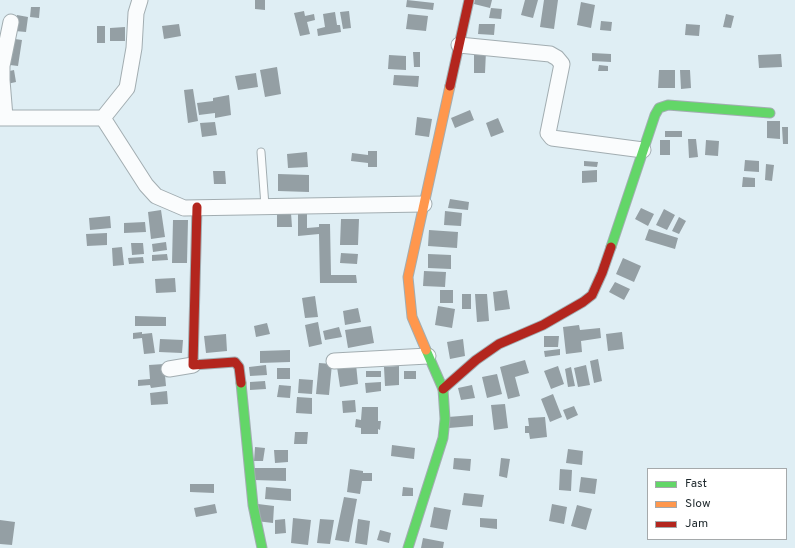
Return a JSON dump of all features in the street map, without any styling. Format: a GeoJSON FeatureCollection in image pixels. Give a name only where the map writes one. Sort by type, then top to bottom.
{"type":"FeatureCollection","features":[{"type":"Feature","properties":{"kind":"street"},"geometry":{"type":"LineString","coordinates":[[103,118],[127,88],[134,48],[136,13],[140,0]]}},
{"type":"Feature","properties":{"kind":"street"},"geometry":{"type":"LineString","coordinates":[[408,548],[443,438],[445,419],[443,388],[412,316],[408,277],[470,0]]}},
{"type":"Feature","properties":{"kind":"street"},"geometry":{"type":"LineString","coordinates":[[11,22],[2,66],[3,117],[103,118]]}},
{"type":"Feature","properties":{"kind":"street"},"geometry":{"type":"LineString","coordinates":[[459,45],[550,54],[557,58],[562,64],[548,133],[552,138],[643,150]]}},
{"type":"Feature","properties":{"kind":"street"},"geometry":{"type":"LineString","coordinates":[[443,388],[476,360],[499,344],[543,325],[583,302],[592,294],[602,273],[655,115],[659,108],[668,105],[770,113]]}},
{"type":"Feature","properties":{"kind":"street"},"geometry":{"type":"LineString","coordinates":[[103,118],[140,176],[156,196],[184,208],[424,204]]}},
{"type":"Feature","properties":{"kind":"street"},"geometry":{"type":"LineString","coordinates":[[193,366],[197,207]]}},
{"type":"Feature","properties":{"kind":"street"},"geometry":{"type":"LineString","coordinates":[[334,361],[428,356]]}},
{"type":"Feature","properties":{"kind":"street"},"geometry":{"type":"LineString","coordinates":[[169,369],[228,362],[235,362],[239,367],[253,505],[262,548]]}},
{"type":"Feature","properties":{"kind":"lane"},"geometry":{"type":"LineString","coordinates":[[261,152],[265,206]]}},
{"type":"Feature","properties":{"kind":"building"},"geometry":{"type":"Polygon","coordinates":[[[255,0],[265,0],[265,10],[255,9],[255,0]]]}},
{"type":"Feature","properties":{"kind":"building"},"geometry":{"type":"Polygon","coordinates":[[[407,0],[434,3],[433,10],[406,7],[407,0]]]}},
{"type":"Feature","properties":{"kind":"building"},"geometry":{"type":"Polygon","coordinates":[[[475,0],[492,0],[490,8],[474,4],[475,0]]]}},
{"type":"Feature","properties":{"kind":"building"},"geometry":{"type":"Polygon","coordinates":[[[525,0],[538,0],[533,18],[521,15],[525,0]]]}},
{"type":"Feature","properties":{"kind":"building"},"geometry":{"type":"Polygon","coordinates":[[[544,0],[558,0],[554,29],[540,27],[544,0]]]}},
{"type":"Feature","properties":{"kind":"building"},"geometry":{"type":"Polygon","coordinates":[[[581,2],[595,5],[591,28],[577,25],[581,2]]]}},
{"type":"Feature","properties":{"kind":"building"},"geometry":{"type":"Polygon","coordinates":[[[31,7],[40,7],[39,18],[30,17],[31,7]]]}},
{"type":"Feature","properties":{"kind":"building"},"geometry":{"type":"Polygon","coordinates":[[[491,8],[502,9],[501,19],[489,18],[491,8]]]}},
{"type":"Feature","properties":{"kind":"building"},"geometry":{"type":"Polygon","coordinates":[[[304,11],[305,16],[314,14],[315,20],[307,22],[310,34],[300,36],[294,13],[304,11]]]}},
{"type":"Feature","properties":{"kind":"building"},"geometry":{"type":"Polygon","coordinates":[[[349,11],[351,28],[343,29],[340,12],[349,11]]]}},
{"type":"Feature","properties":{"kind":"building"},"geometry":{"type":"Polygon","coordinates":[[[335,12],[337,25],[340,25],[341,32],[318,36],[317,29],[325,27],[323,14],[335,12]]]}},
{"type":"Feature","properties":{"kind":"building"},"geometry":{"type":"Polygon","coordinates":[[[408,14],[428,16],[426,31],[406,29],[408,14]]]}},
{"type":"Feature","properties":{"kind":"building"},"geometry":{"type":"Polygon","coordinates":[[[726,14],[734,16],[731,28],[723,27],[726,14]]]}},
{"type":"Feature","properties":{"kind":"building"},"geometry":{"type":"Polygon","coordinates":[[[17,15],[28,17],[26,32],[15,31],[17,15]]]}},
{"type":"Feature","properties":{"kind":"building"},"geometry":{"type":"Polygon","coordinates":[[[601,21],[612,22],[611,31],[600,30],[601,21]]]}},
{"type":"Feature","properties":{"kind":"building"},"geometry":{"type":"Polygon","coordinates":[[[179,24],[181,36],[164,39],[162,26],[179,24]]]}},
{"type":"Feature","properties":{"kind":"building"},"geometry":{"type":"Polygon","coordinates":[[[479,24],[495,24],[494,35],[478,34],[479,24]]]}},
{"type":"Feature","properties":{"kind":"building"},"geometry":{"type":"Polygon","coordinates":[[[686,24],[700,25],[699,36],[685,35],[686,24]]]}},
{"type":"Feature","properties":{"kind":"building"},"geometry":{"type":"Polygon","coordinates":[[[97,26],[105,26],[105,43],[97,43],[97,26]]]}},
{"type":"Feature","properties":{"kind":"building"},"geometry":{"type":"Polygon","coordinates":[[[125,27],[125,41],[110,41],[110,28],[125,27]]]}},
{"type":"Feature","properties":{"kind":"building"},"geometry":{"type":"Polygon","coordinates":[[[15,39],[22,40],[18,66],[10,65],[15,39]]]}},
{"type":"Feature","properties":{"kind":"building"},"geometry":{"type":"Polygon","coordinates":[[[474,51],[486,51],[485,73],[474,73],[474,51]]]}},
{"type":"Feature","properties":{"kind":"building"},"geometry":{"type":"Polygon","coordinates":[[[413,52],[420,52],[420,67],[414,67],[413,52]]]}},
{"type":"Feature","properties":{"kind":"building"},"geometry":{"type":"Polygon","coordinates":[[[592,53],[611,54],[611,62],[592,61],[592,53]]]}},
{"type":"Feature","properties":{"kind":"building"},"geometry":{"type":"Polygon","coordinates":[[[781,54],[782,67],[759,68],[758,55],[781,54]]]}},
{"type":"Feature","properties":{"kind":"building"},"geometry":{"type":"Polygon","coordinates":[[[389,55],[406,56],[406,70],[388,69],[389,55]]]}},
{"type":"Feature","properties":{"kind":"building"},"geometry":{"type":"Polygon","coordinates":[[[599,65],[608,66],[608,71],[598,71],[599,65]]]}},
{"type":"Feature","properties":{"kind":"building"},"geometry":{"type":"Polygon","coordinates":[[[277,67],[281,94],[265,97],[260,70],[277,67]]]}},
{"type":"Feature","properties":{"kind":"building"},"geometry":{"type":"Polygon","coordinates":[[[14,70],[16,82],[7,84],[5,72],[14,70]]]}},
{"type":"Feature","properties":{"kind":"building"},"geometry":{"type":"Polygon","coordinates":[[[659,70],[675,70],[675,88],[658,88],[659,70]]]}},
{"type":"Feature","properties":{"kind":"building"},"geometry":{"type":"Polygon","coordinates":[[[680,70],[690,70],[691,88],[681,89],[680,70]]]}},
{"type":"Feature","properties":{"kind":"building"},"geometry":{"type":"Polygon","coordinates":[[[256,73],[258,87],[238,90],[235,76],[256,73]]]}},
{"type":"Feature","properties":{"kind":"building"},"geometry":{"type":"Polygon","coordinates":[[[394,75],[419,76],[418,87],[393,85],[394,75]]]}},
{"type":"Feature","properties":{"kind":"building"},"geometry":{"type":"Polygon","coordinates":[[[193,89],[198,121],[188,123],[184,90],[193,89]]]}},
{"type":"Feature","properties":{"kind":"building"},"geometry":{"type":"Polygon","coordinates":[[[229,95],[231,115],[215,118],[215,113],[199,115],[197,103],[213,101],[213,98],[229,95]]]}},
{"type":"Feature","properties":{"kind":"building"},"geometry":{"type":"Polygon","coordinates":[[[470,110],[474,120],[455,128],[451,118],[470,110]]]}},
{"type":"Feature","properties":{"kind":"building"},"geometry":{"type":"Polygon","coordinates":[[[417,117],[432,119],[429,137],[415,135],[417,117]]]}},
{"type":"Feature","properties":{"kind":"building"},"geometry":{"type":"Polygon","coordinates":[[[498,118],[504,132],[491,137],[486,123],[498,118]]]}},
{"type":"Feature","properties":{"kind":"building"},"geometry":{"type":"Polygon","coordinates":[[[767,121],[780,121],[780,139],[767,138],[767,121]]]}},
{"type":"Feature","properties":{"kind":"building"},"geometry":{"type":"Polygon","coordinates":[[[215,122],[217,135],[202,137],[200,123],[215,122]]]}},
{"type":"Feature","properties":{"kind":"building"},"geometry":{"type":"Polygon","coordinates":[[[782,127],[788,127],[788,144],[783,144],[782,127]]]}},
{"type":"Feature","properties":{"kind":"building"},"geometry":{"type":"Polygon","coordinates":[[[665,131],[682,131],[682,137],[665,137],[665,131]]]}},
{"type":"Feature","properties":{"kind":"building"},"geometry":{"type":"Polygon","coordinates":[[[688,139],[696,139],[698,157],[689,158],[688,139]]]}},
{"type":"Feature","properties":{"kind":"building"},"geometry":{"type":"Polygon","coordinates":[[[660,140],[670,140],[670,155],[660,155],[660,140]]]}},
{"type":"Feature","properties":{"kind":"building"},"geometry":{"type":"Polygon","coordinates":[[[706,140],[719,141],[718,156],[705,155],[706,140]]]}},
{"type":"Feature","properties":{"kind":"building"},"geometry":{"type":"Polygon","coordinates":[[[368,151],[377,151],[377,167],[368,167],[368,163],[351,161],[352,153],[368,155],[368,151]]]}},
{"type":"Feature","properties":{"kind":"building"},"geometry":{"type":"Polygon","coordinates":[[[307,152],[308,167],[288,168],[287,154],[307,152]]]}},
{"type":"Feature","properties":{"kind":"building"},"geometry":{"type":"Polygon","coordinates":[[[745,160],[759,161],[759,172],[744,171],[745,160]]]}},
{"type":"Feature","properties":{"kind":"building"},"geometry":{"type":"Polygon","coordinates":[[[584,161],[598,162],[597,167],[584,166],[584,161]]]}},
{"type":"Feature","properties":{"kind":"building"},"geometry":{"type":"Polygon","coordinates":[[[766,164],[774,165],[772,181],[765,180],[766,164]]]}},
{"type":"Feature","properties":{"kind":"building"},"geometry":{"type":"Polygon","coordinates":[[[597,170],[597,182],[582,183],[582,171],[597,170]]]}},
{"type":"Feature","properties":{"kind":"building"},"geometry":{"type":"Polygon","coordinates":[[[213,171],[225,171],[226,184],[214,184],[213,171]]]}},
{"type":"Feature","properties":{"kind":"building"},"geometry":{"type":"Polygon","coordinates":[[[278,174],[309,175],[309,192],[278,191],[278,174]]]}},
{"type":"Feature","properties":{"kind":"building"},"geometry":{"type":"Polygon","coordinates":[[[743,177],[755,178],[755,187],[742,187],[743,177]]]}},
{"type":"Feature","properties":{"kind":"building"},"geometry":{"type":"Polygon","coordinates":[[[450,199],[469,202],[468,210],[448,208],[450,199]]]}},
{"type":"Feature","properties":{"kind":"building"},"geometry":{"type":"Polygon","coordinates":[[[641,208],[654,214],[648,226],[635,219],[641,208]]]}},
{"type":"Feature","properties":{"kind":"building"},"geometry":{"type":"Polygon","coordinates":[[[298,209],[307,209],[307,228],[319,227],[319,224],[330,224],[331,275],[356,275],[357,283],[320,283],[319,234],[298,236],[298,209]]]}},
{"type":"Feature","properties":{"kind":"building"},"geometry":{"type":"Polygon","coordinates":[[[664,209],[675,215],[667,230],[656,225],[664,209]]]}},
{"type":"Feature","properties":{"kind":"building"},"geometry":{"type":"Polygon","coordinates":[[[161,210],[165,237],[151,239],[148,212],[161,210]]]}},
{"type":"Feature","properties":{"kind":"building"},"geometry":{"type":"Polygon","coordinates":[[[445,211],[462,213],[461,226],[444,225],[445,211]]]}},
{"type":"Feature","properties":{"kind":"building"},"geometry":{"type":"Polygon","coordinates":[[[291,213],[292,227],[277,227],[277,214],[291,213]]]}},
{"type":"Feature","properties":{"kind":"building"},"geometry":{"type":"Polygon","coordinates":[[[110,216],[111,228],[90,230],[89,218],[110,216]]]}},
{"type":"Feature","properties":{"kind":"building"},"geometry":{"type":"Polygon","coordinates":[[[679,217],[686,221],[679,234],[672,231],[679,217]]]}},
{"type":"Feature","properties":{"kind":"building"},"geometry":{"type":"Polygon","coordinates":[[[341,219],[359,219],[358,245],[340,245],[341,219]]]}},
{"type":"Feature","properties":{"kind":"building"},"geometry":{"type":"Polygon","coordinates":[[[173,220],[188,220],[187,263],[172,263],[173,220]]]}},
{"type":"Feature","properties":{"kind":"building"},"geometry":{"type":"Polygon","coordinates":[[[145,222],[146,232],[124,233],[124,223],[145,222]]]}},
{"type":"Feature","properties":{"kind":"building"},"geometry":{"type":"Polygon","coordinates":[[[649,229],[678,238],[675,249],[645,240],[649,229]]]}},
{"type":"Feature","properties":{"kind":"building"},"geometry":{"type":"Polygon","coordinates":[[[429,230],[458,232],[457,248],[428,246],[429,230]]]}},
{"type":"Feature","properties":{"kind":"building"},"geometry":{"type":"Polygon","coordinates":[[[107,233],[107,245],[87,246],[86,234],[107,233]]]}},
{"type":"Feature","properties":{"kind":"building"},"geometry":{"type":"Polygon","coordinates":[[[166,242],[167,250],[153,252],[152,244],[166,242]]]}},
{"type":"Feature","properties":{"kind":"building"},"geometry":{"type":"Polygon","coordinates":[[[131,243],[143,243],[144,254],[132,255],[131,243]]]}},
{"type":"Feature","properties":{"kind":"building"},"geometry":{"type":"Polygon","coordinates":[[[122,247],[124,265],[113,266],[112,248],[122,247]]]}},
{"type":"Feature","properties":{"kind":"building"},"geometry":{"type":"Polygon","coordinates":[[[341,253],[358,254],[357,264],[340,263],[341,253]]]}},
{"type":"Feature","properties":{"kind":"building"},"geometry":{"type":"Polygon","coordinates":[[[167,254],[168,260],[152,261],[152,255],[167,254]]]}},
{"type":"Feature","properties":{"kind":"building"},"geometry":{"type":"Polygon","coordinates":[[[428,254],[451,255],[451,269],[428,268],[428,254]]]}},
{"type":"Feature","properties":{"kind":"building"},"geometry":{"type":"Polygon","coordinates":[[[143,257],[144,263],[129,264],[128,258],[143,257]]]}},
{"type":"Feature","properties":{"kind":"building"},"geometry":{"type":"Polygon","coordinates":[[[623,258],[641,266],[634,282],[616,274],[623,258]]]}},
{"type":"Feature","properties":{"kind":"building"},"geometry":{"type":"Polygon","coordinates":[[[424,271],[446,272],[445,287],[423,286],[424,271]]]}},
{"type":"Feature","properties":{"kind":"building"},"geometry":{"type":"Polygon","coordinates":[[[175,278],[176,292],[156,293],[155,279],[175,278]]]}},
{"type":"Feature","properties":{"kind":"building"},"geometry":{"type":"Polygon","coordinates":[[[615,282],[630,289],[624,300],[609,292],[615,282]]]}},
{"type":"Feature","properties":{"kind":"building"},"geometry":{"type":"Polygon","coordinates":[[[440,290],[453,290],[453,303],[440,303],[440,290]]]}},
{"type":"Feature","properties":{"kind":"building"},"geometry":{"type":"Polygon","coordinates":[[[507,290],[510,309],[495,311],[493,292],[507,290]]]}},
{"type":"Feature","properties":{"kind":"building"},"geometry":{"type":"Polygon","coordinates":[[[462,294],[471,294],[471,309],[462,309],[462,294]]]}},
{"type":"Feature","properties":{"kind":"building"},"geometry":{"type":"Polygon","coordinates":[[[475,294],[487,294],[489,321],[477,322],[475,294]]]}},
{"type":"Feature","properties":{"kind":"building"},"geometry":{"type":"Polygon","coordinates":[[[315,296],[318,317],[305,318],[302,298],[315,296]]]}},
{"type":"Feature","properties":{"kind":"building"},"geometry":{"type":"Polygon","coordinates":[[[438,306],[455,309],[452,328],[435,325],[438,306]]]}},
{"type":"Feature","properties":{"kind":"building"},"geometry":{"type":"Polygon","coordinates":[[[358,308],[361,322],[345,325],[343,311],[358,308]]]}},
{"type":"Feature","properties":{"kind":"building"},"geometry":{"type":"Polygon","coordinates":[[[135,316],[166,317],[166,326],[135,326],[135,316]]]}},
{"type":"Feature","properties":{"kind":"building"},"geometry":{"type":"Polygon","coordinates":[[[318,322],[322,344],[309,347],[305,325],[318,322]]]}},
{"type":"Feature","properties":{"kind":"building"},"geometry":{"type":"Polygon","coordinates":[[[267,323],[270,334],[256,337],[254,326],[267,323]]]}},
{"type":"Feature","properties":{"kind":"building"},"geometry":{"type":"Polygon","coordinates":[[[579,325],[580,330],[600,328],[601,338],[581,341],[582,352],[566,354],[563,327],[579,325]]]}},
{"type":"Feature","properties":{"kind":"building"},"geometry":{"type":"Polygon","coordinates":[[[371,326],[374,343],[348,348],[345,330],[371,326]]]}},
{"type":"Feature","properties":{"kind":"building"},"geometry":{"type":"Polygon","coordinates":[[[339,327],[342,337],[325,340],[323,331],[339,327]]]}},
{"type":"Feature","properties":{"kind":"building"},"geometry":{"type":"Polygon","coordinates":[[[142,332],[142,334],[152,333],[155,353],[144,354],[142,338],[133,339],[133,333],[142,332]]]}},
{"type":"Feature","properties":{"kind":"building"},"geometry":{"type":"Polygon","coordinates":[[[622,332],[624,349],[608,351],[606,334],[622,332]]]}},
{"type":"Feature","properties":{"kind":"building"},"geometry":{"type":"Polygon","coordinates":[[[226,334],[227,351],[206,353],[204,336],[226,334]]]}},
{"type":"Feature","properties":{"kind":"building"},"geometry":{"type":"Polygon","coordinates":[[[544,336],[559,336],[558,347],[544,347],[544,336]]]}},
{"type":"Feature","properties":{"kind":"building"},"geometry":{"type":"Polygon","coordinates":[[[160,339],[183,340],[182,353],[159,352],[160,339]]]}},
{"type":"Feature","properties":{"kind":"building"},"geometry":{"type":"Polygon","coordinates":[[[463,339],[465,356],[450,359],[447,342],[463,339]]]}},
{"type":"Feature","properties":{"kind":"building"},"geometry":{"type":"Polygon","coordinates":[[[560,349],[560,355],[545,357],[544,351],[560,349]]]}},
{"type":"Feature","properties":{"kind":"building"},"geometry":{"type":"Polygon","coordinates":[[[290,350],[290,362],[260,363],[260,351],[290,350]]]}},
{"type":"Feature","properties":{"kind":"building"},"geometry":{"type":"Polygon","coordinates":[[[598,359],[602,381],[594,383],[590,361],[598,359]]]}},
{"type":"Feature","properties":{"kind":"building"},"geometry":{"type":"Polygon","coordinates":[[[525,360],[529,373],[515,377],[520,396],[508,399],[500,367],[525,360]]]}},
{"type":"Feature","properties":{"kind":"building"},"geometry":{"type":"Polygon","coordinates":[[[319,363],[332,364],[329,395],[316,394],[319,363]]]}},
{"type":"Feature","properties":{"kind":"building"},"geometry":{"type":"Polygon","coordinates":[[[164,364],[166,386],[151,388],[150,385],[138,386],[138,380],[150,379],[149,365],[164,364]]]}},
{"type":"Feature","properties":{"kind":"building"},"geometry":{"type":"Polygon","coordinates":[[[356,364],[358,384],[340,387],[337,367],[356,364]]]}},
{"type":"Feature","properties":{"kind":"building"},"geometry":{"type":"Polygon","coordinates":[[[266,365],[267,375],[250,376],[249,367],[266,365]]]}},
{"type":"Feature","properties":{"kind":"building"},"geometry":{"type":"Polygon","coordinates":[[[586,365],[590,385],[578,387],[574,368],[586,365]]]}},
{"type":"Feature","properties":{"kind":"building"},"geometry":{"type":"Polygon","coordinates":[[[399,366],[399,385],[385,386],[384,367],[399,366]]]}},
{"type":"Feature","properties":{"kind":"building"},"geometry":{"type":"Polygon","coordinates":[[[558,366],[564,384],[551,389],[544,371],[558,366]]]}},
{"type":"Feature","properties":{"kind":"building"},"geometry":{"type":"Polygon","coordinates":[[[571,367],[575,386],[568,387],[565,369],[571,367]]]}},
{"type":"Feature","properties":{"kind":"building"},"geometry":{"type":"Polygon","coordinates":[[[277,368],[290,368],[290,379],[277,379],[277,368]]]}},
{"type":"Feature","properties":{"kind":"building"},"geometry":{"type":"Polygon","coordinates":[[[366,371],[381,371],[381,377],[366,377],[366,371]]]}},
{"type":"Feature","properties":{"kind":"building"},"geometry":{"type":"Polygon","coordinates":[[[404,371],[416,371],[416,379],[404,379],[404,371]]]}},
{"type":"Feature","properties":{"kind":"building"},"geometry":{"type":"Polygon","coordinates":[[[497,374],[502,394],[487,398],[482,377],[497,374]]]}},
{"type":"Feature","properties":{"kind":"building"},"geometry":{"type":"Polygon","coordinates":[[[299,379],[313,380],[312,394],[298,393],[299,379]]]}},
{"type":"Feature","properties":{"kind":"building"},"geometry":{"type":"Polygon","coordinates":[[[265,381],[266,389],[250,390],[250,382],[265,381]]]}},
{"type":"Feature","properties":{"kind":"building"},"geometry":{"type":"Polygon","coordinates":[[[381,382],[381,391],[366,393],[365,383],[381,382]]]}},
{"type":"Feature","properties":{"kind":"building"},"geometry":{"type":"Polygon","coordinates":[[[279,385],[291,386],[290,398],[277,397],[279,385]]]}},
{"type":"Feature","properties":{"kind":"building"},"geometry":{"type":"Polygon","coordinates":[[[472,385],[475,398],[461,400],[458,388],[472,385]]]}},
{"type":"Feature","properties":{"kind":"building"},"geometry":{"type":"Polygon","coordinates":[[[167,391],[168,404],[151,405],[150,393],[167,391]]]}},
{"type":"Feature","properties":{"kind":"building"},"geometry":{"type":"Polygon","coordinates":[[[553,394],[562,417],[550,422],[541,399],[553,394]]]}},
{"type":"Feature","properties":{"kind":"building"},"geometry":{"type":"Polygon","coordinates":[[[297,397],[312,398],[312,414],[296,413],[297,397]]]}},
{"type":"Feature","properties":{"kind":"building"},"geometry":{"type":"Polygon","coordinates":[[[355,400],[356,412],[343,413],[342,401],[355,400]]]}},
{"type":"Feature","properties":{"kind":"building"},"geometry":{"type":"Polygon","coordinates":[[[505,404],[508,428],[494,430],[491,405],[505,404]]]}},
{"type":"Feature","properties":{"kind":"building"},"geometry":{"type":"Polygon","coordinates":[[[574,406],[578,415],[567,420],[563,410],[574,406]]]}},
{"type":"Feature","properties":{"kind":"building"},"geometry":{"type":"Polygon","coordinates":[[[362,407],[378,407],[378,421],[381,421],[378,434],[361,434],[361,428],[355,427],[356,419],[361,420],[362,407]]]}},
{"type":"Feature","properties":{"kind":"building"},"geometry":{"type":"Polygon","coordinates":[[[473,415],[473,426],[449,428],[448,417],[473,415]]]}},
{"type":"Feature","properties":{"kind":"building"},"geometry":{"type":"Polygon","coordinates":[[[545,417],[547,437],[530,439],[529,433],[525,433],[525,426],[529,426],[528,418],[545,417]]]}},
{"type":"Feature","properties":{"kind":"building"},"geometry":{"type":"Polygon","coordinates":[[[295,432],[308,432],[307,444],[294,444],[295,432]]]}},
{"type":"Feature","properties":{"kind":"building"},"geometry":{"type":"Polygon","coordinates":[[[392,445],[415,448],[414,459],[391,456],[392,445]]]}},
{"type":"Feature","properties":{"kind":"building"},"geometry":{"type":"Polygon","coordinates":[[[255,447],[265,448],[263,461],[254,461],[255,447]]]}},
{"type":"Feature","properties":{"kind":"building"},"geometry":{"type":"Polygon","coordinates":[[[568,449],[583,451],[582,465],[566,463],[568,449]]]}},
{"type":"Feature","properties":{"kind":"building"},"geometry":{"type":"Polygon","coordinates":[[[274,450],[288,450],[288,462],[275,463],[274,450]]]}},
{"type":"Feature","properties":{"kind":"building"},"geometry":{"type":"Polygon","coordinates":[[[454,458],[471,459],[470,471],[453,469],[454,458]]]}},
{"type":"Feature","properties":{"kind":"building"},"geometry":{"type":"Polygon","coordinates":[[[501,458],[510,459],[507,478],[499,476],[501,458]]]}},
{"type":"Feature","properties":{"kind":"building"},"geometry":{"type":"Polygon","coordinates":[[[254,468],[286,468],[286,481],[254,480],[254,468]]]}},
{"type":"Feature","properties":{"kind":"building"},"geometry":{"type":"Polygon","coordinates":[[[350,469],[363,471],[363,473],[372,473],[372,481],[362,481],[360,494],[347,492],[350,469]]]}},
{"type":"Feature","properties":{"kind":"building"},"geometry":{"type":"Polygon","coordinates":[[[560,469],[572,470],[571,491],[559,490],[560,469]]]}},
{"type":"Feature","properties":{"kind":"building"},"geometry":{"type":"Polygon","coordinates":[[[581,477],[597,479],[595,494],[579,492],[581,477]]]}},
{"type":"Feature","properties":{"kind":"building"},"geometry":{"type":"Polygon","coordinates":[[[190,484],[214,484],[214,493],[190,492],[190,484]]]}},
{"type":"Feature","properties":{"kind":"building"},"geometry":{"type":"Polygon","coordinates":[[[266,487],[291,489],[291,501],[265,499],[266,487]]]}},
{"type":"Feature","properties":{"kind":"building"},"geometry":{"type":"Polygon","coordinates":[[[403,487],[413,488],[413,496],[402,496],[403,487]]]}},
{"type":"Feature","properties":{"kind":"building"},"geometry":{"type":"Polygon","coordinates":[[[464,493],[484,495],[482,507],[462,505],[464,493]]]}},
{"type":"Feature","properties":{"kind":"building"},"geometry":{"type":"Polygon","coordinates":[[[344,497],[357,499],[349,542],[335,540],[344,497]]]}},
{"type":"Feature","properties":{"kind":"building"},"geometry":{"type":"Polygon","coordinates":[[[215,504],[217,513],[196,517],[194,508],[215,504]]]}},
{"type":"Feature","properties":{"kind":"building"},"geometry":{"type":"Polygon","coordinates":[[[258,504],[274,506],[273,523],[256,521],[258,504]]]}},
{"type":"Feature","properties":{"kind":"building"},"geometry":{"type":"Polygon","coordinates":[[[552,504],[567,507],[564,524],[549,521],[552,504]]]}},
{"type":"Feature","properties":{"kind":"building"},"geometry":{"type":"Polygon","coordinates":[[[577,505],[592,509],[586,530],[571,526],[577,505]]]}},
{"type":"Feature","properties":{"kind":"building"},"geometry":{"type":"Polygon","coordinates":[[[434,507],[451,510],[447,530],[430,527],[434,507]]]}},
{"type":"Feature","properties":{"kind":"building"},"geometry":{"type":"Polygon","coordinates":[[[293,518],[311,520],[308,545],[291,543],[293,518]]]}},
{"type":"Feature","properties":{"kind":"building"},"geometry":{"type":"Polygon","coordinates":[[[480,518],[497,519],[497,529],[480,527],[480,518]]]}},
{"type":"Feature","properties":{"kind":"building"},"geometry":{"type":"Polygon","coordinates":[[[285,519],[286,533],[275,534],[275,520],[285,519]]]}},
{"type":"Feature","properties":{"kind":"building"},"geometry":{"type":"Polygon","coordinates":[[[320,519],[334,520],[330,544],[317,543],[320,519]]]}},
{"type":"Feature","properties":{"kind":"building"},"geometry":{"type":"Polygon","coordinates":[[[358,519],[370,521],[367,545],[355,543],[358,519]]]}},
{"type":"Feature","properties":{"kind":"building"},"geometry":{"type":"Polygon","coordinates":[[[0,520],[15,522],[12,545],[0,544],[0,520]]]}},
{"type":"Feature","properties":{"kind":"building"},"geometry":{"type":"Polygon","coordinates":[[[380,530],[391,533],[389,543],[377,540],[380,530]]]}},
{"type":"Feature","properties":{"kind":"building"},"geometry":{"type":"Polygon","coordinates":[[[423,538],[444,542],[443,548],[421,548],[423,538]]]}},
{"type":"Feature","properties":{"kind":"traffic: fast"},"geometry":{"type":"LineString","coordinates":[[611,247],[655,115],[659,108],[668,105],[770,113]]}},
{"type":"Feature","properties":{"kind":"traffic: fast"},"geometry":{"type":"LineString","coordinates":[[408,548],[443,438],[445,419],[443,389],[426,350]]}},
{"type":"Feature","properties":{"kind":"traffic: fast"},"geometry":{"type":"LineString","coordinates":[[241,383],[253,505],[262,548]]}},
{"type":"Feature","properties":{"kind":"traffic: slow"},"geometry":{"type":"LineString","coordinates":[[426,350],[412,317],[408,277],[450,86]]}},
{"type":"Feature","properties":{"kind":"traffic: jam"},"geometry":{"type":"LineString","coordinates":[[450,86],[469,0]]}},
{"type":"Feature","properties":{"kind":"traffic: jam"},"geometry":{"type":"LineString","coordinates":[[197,207],[193,365],[235,362],[239,367],[241,383]]}},
{"type":"Feature","properties":{"kind":"traffic: jam"},"geometry":{"type":"LineString","coordinates":[[443,389],[476,360],[499,344],[543,325],[583,302],[592,295],[602,273],[611,247]]}}]}
